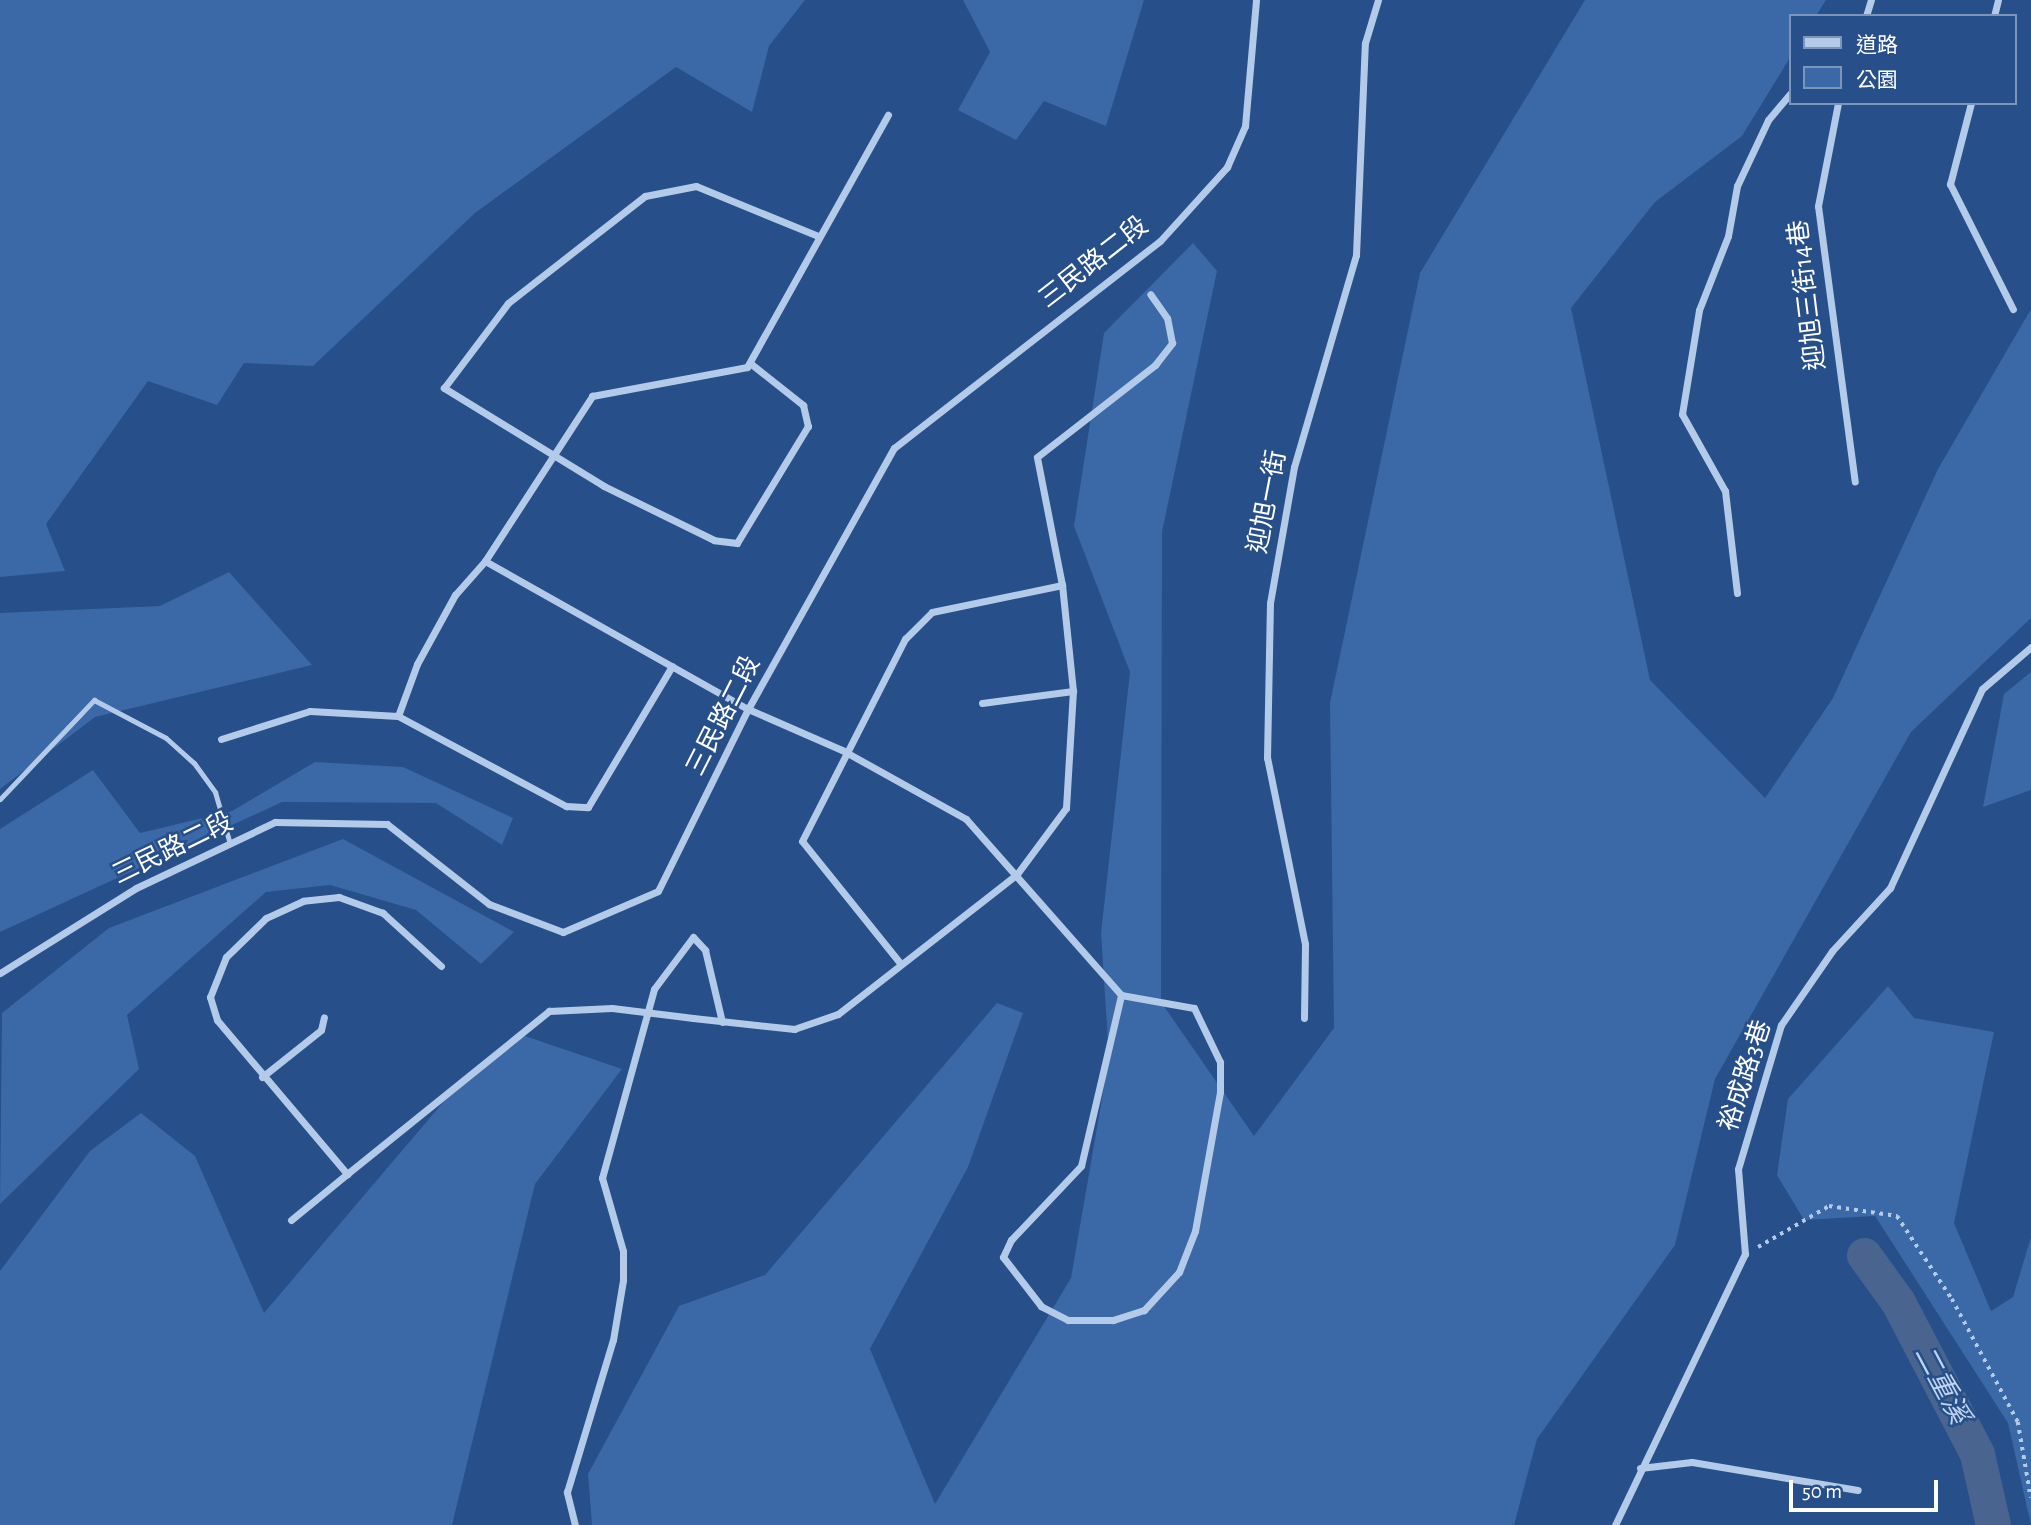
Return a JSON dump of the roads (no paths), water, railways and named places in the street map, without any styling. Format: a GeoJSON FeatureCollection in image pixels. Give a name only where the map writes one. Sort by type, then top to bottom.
{"type":"FeatureCollection","features":[{"type":"Feature","properties":{"kind":"street","name":"三民路二段"},"geometry":{"type":"LineString","coordinates":[[0,973],[136,888],[275,822],[387,824],[489,904],[563,932],[658,891],[748,709],[894,447],[1160,241],[1227,167],[1245,126],[1256,0]]}},
{"type":"Feature","properties":{"kind":"street","name":"迎旭一街"},"geometry":{"type":"LineString","coordinates":[[1304,1018],[1305,944],[1267,758],[1270,603],[1294,467],[1356,255],[1365,43],[1378,0]]}},
{"type":"Feature","properties":{"kind":"street"},"geometry":{"type":"LineString","coordinates":[[1737,593],[1725,491],[1682,414],[1699,310],[1728,236],[1737,186],[1768,120],[1790,94]]}},
{"type":"Feature","properties":{"kind":"street","name":"迎旭三街14巷"},"geometry":{"type":"LineString","coordinates":[[1838,105],[1818,206],[1855,482]]}},
{"type":"Feature","properties":{"kind":"street"},"geometry":{"type":"LineString","coordinates":[[1970,105],[1950,184],[2013,309]]}},
{"type":"Feature","properties":{"kind":"street"},"geometry":{"type":"LineString","coordinates":[[398,716],[416,664],[455,595],[485,561],[593,396],[750,363],[818,236],[888,115]]}},
{"type":"Feature","properties":{"kind":"street"},"geometry":{"type":"LineString","coordinates":[[750,363],[803,405],[808,426],[737,543],[714,540],[604,486],[555,453],[444,388],[518,294],[645,196],[696,186],[818,236]]}},
{"type":"Feature","properties":{"kind":"street"},"geometry":{"type":"LineString","coordinates":[[291,1220],[550,1011],[612,1007],[794,1029],[838,1014],[1017,874],[1066,808],[1073,691],[1062,585],[1037,457],[1155,365],[1172,343],[1167,318],[1150,294]]}},
{"type":"Feature","properties":{"kind":"street"},"geometry":{"type":"LineString","coordinates":[[485,561],[748,709],[842,750],[965,819],[1017,874],[1121,995],[1194,1008],[1220,1062],[1220,1092],[1195,1231],[1180,1272],[1144,1310],[1112,1320],[1068,1320],[1041,1306],[1003,1257],[1011,1240],[1081,1166],[1121,995]]}},
{"type":"Feature","properties":{"kind":"street"},"geometry":{"type":"LineString","coordinates":[[900,963],[802,841],[842,750],[905,639],[932,612],[1062,585]]}},
{"type":"Feature","properties":{"kind":"street","name":"裕成路3巷"},"geometry":{"type":"LineString","coordinates":[[1640,1468],[1745,1254],[1738,1169],[1781,1025],[1832,951],[1890,888],[1982,688],[2031,647]]}},
{"type":"Feature","properties":{"kind":"street"},"geometry":{"type":"LineString","coordinates":[[221,739],[310,711],[398,716],[566,807],[588,807],[672,666]]}},
{"type":"Feature","properties":{"kind":"street"},"geometry":{"type":"LineString","coordinates":[[982,703],[1073,691]]}},
{"type":"Feature","properties":{"kind":"street"},"geometry":{"type":"LineString","coordinates":[[347,1174],[262,1077],[218,1020],[210,997],[226,957],[266,918],[303,901],[340,897],[383,913],[441,966]]}},
{"type":"Feature","properties":{"kind":"street"},"geometry":{"type":"LineString","coordinates":[[575,1525],[567,1492],[613,1340],[623,1280],[623,1251],[602,1178],[654,989],[693,937],[705,950],[722,1022]]}},
{"type":"Feature","properties":{"kind":"street"},"geometry":{"type":"LineString","coordinates":[[262,1077],[321,1030],[324,1017]]}},
{"type":"Feature","properties":{"kind":"street"},"geometry":{"type":"LineString","coordinates":[[1615,1525],[1640,1468],[1692,1462],[1858,1490]]}},
{"type":"Feature","properties":{"kind":"lane"},"geometry":{"type":"LineString","coordinates":[[0,799],[94,700],[166,738],[194,763],[215,792],[230,844]]}},
{"type":"Feature","properties":{"kind":"waterway","name":"二重溪"},"geometry":{"type":"LineString","coordinates":[[1864,1255],[1898,1302],[1977,1454],[1993,1525]]}}]}
